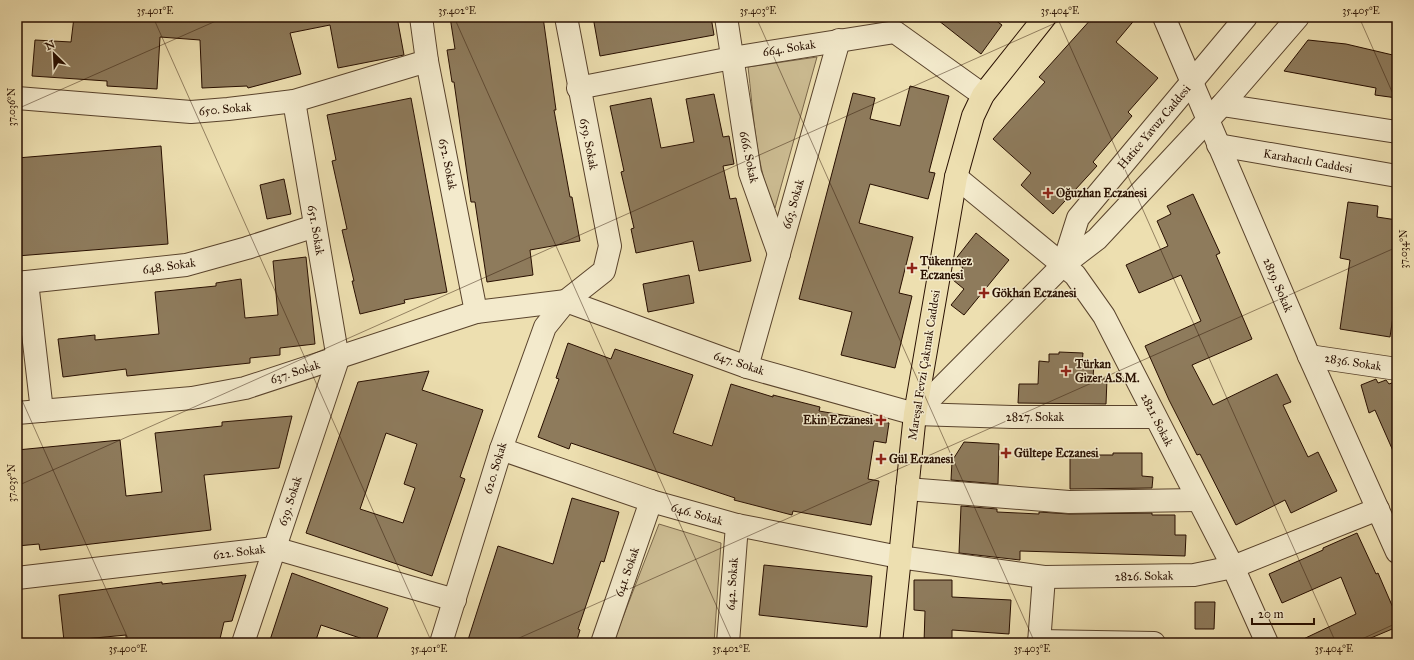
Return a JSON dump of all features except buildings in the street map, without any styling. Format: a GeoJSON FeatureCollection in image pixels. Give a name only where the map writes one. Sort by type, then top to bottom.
{"type":"FeatureCollection","features":[{"type":"Feature","properties":{"kind":"main road","name":"Mareşal Fevzi Çakmak Caddesi"},"geometry":{"type":"LineString","coordinates":[[891,643],[915,414],[956,177],[973,116],[983,95],[1045,17]]}},
{"type":"Feature","properties":{"kind":"street","name":"652. Sokak"},"geometry":{"type":"LineString","coordinates":[[421,17],[427,61],[476,312]]}},
{"type":"Feature","properties":{"kind":"street","name":"659. Sokak"},"geometry":{"type":"LineString","coordinates":[[566,17],[578,88],[610,246],[604,271]]}},
{"type":"Feature","properties":{"kind":"street","name":"666. Sokak"},"geometry":{"type":"LineString","coordinates":[[726,17],[750,173],[780,254]]}},
{"type":"Feature","properties":{"kind":"street","name":"2819. Sokak"},"geometry":{"type":"LineString","coordinates":[[1164,17],[1308,356],[1397,552]]}},
{"type":"Feature","properties":{"kind":"street","name":"Hatice Yavuz Caddesi"},"geometry":{"type":"LineString","coordinates":[[1063,265],[1078,218],[1246,17]]}},
{"type":"Feature","properties":{"kind":"street"},"geometry":{"type":"LineString","coordinates":[[915,414],[1063,265],[1097,239],[1222,105],[1298,17]]}},
{"type":"Feature","properties":{"kind":"street","name":"664. Sokak"},"geometry":{"type":"LineString","coordinates":[[578,88],[732,58],[839,40],[893,25],[983,95]]}},
{"type":"Feature","properties":{"kind":"street","name":"663. Sokak"},"geometry":{"type":"LineString","coordinates":[[747,367],[839,40]]}},
{"type":"Feature","properties":{"kind":"street","name":"650. Sokak"},"geometry":{"type":"LineString","coordinates":[[17,98],[191,112],[252,107],[294,101],[427,61]]}},
{"type":"Feature","properties":{"kind":"street","name":"651. Sokak"},"geometry":{"type":"LineString","coordinates":[[294,101],[338,359]]}},
{"type":"Feature","properties":{"kind":"street"},"geometry":{"type":"LineString","coordinates":[[1222,105],[1397,132]]}},
{"type":"Feature","properties":{"kind":"street","name":"Karahacılı Caddesi"},"geometry":{"type":"LineString","coordinates":[[1218,146],[1397,176]]}},
{"type":"Feature","properties":{"kind":"street","name":"2821. Sokak"},"geometry":{"type":"LineString","coordinates":[[956,177],[1075,275],[1104,316],[1233,567],[1267,643]]}},
{"type":"Feature","properties":{"kind":"street","name":"648. Sokak"},"geometry":{"type":"LineString","coordinates":[[22,282],[186,265],[315,226]]}},
{"type":"Feature","properties":{"kind":"street","name":"620. Sokak"},"geometry":{"type":"LineString","coordinates":[[441,643],[501,449],[545,327],[566,301],[604,271]]}},
{"type":"Feature","properties":{"kind":"street"},"geometry":{"type":"LineString","coordinates":[[22,282],[42,411]]}},
{"type":"Feature","properties":{"kind":"street","name":"637. Sokak"},"geometry":{"type":"LineString","coordinates":[[17,413],[192,398],[245,388],[338,359],[476,312],[566,301]]}},
{"type":"Feature","properties":{"kind":"street","name":"647. Sokak"},"geometry":{"type":"LineString","coordinates":[[566,301],[747,367],[915,414]]}},
{"type":"Feature","properties":{"kind":"street","name":"2836. Sokak"},"geometry":{"type":"LineString","coordinates":[[1308,356],[1397,369]]}},
{"type":"Feature","properties":{"kind":"street","name":"639. Sokak"},"geometry":{"type":"LineString","coordinates":[[243,643],[338,359]]}},
{"type":"Feature","properties":{"kind":"street","name":"2827. Sokak"},"geometry":{"type":"LineString","coordinates":[[915,414],[1012,417],[1155,417]]}},
{"type":"Feature","properties":{"kind":"street","name":"646. Sokak"},"geometry":{"type":"LineString","coordinates":[[501,449],[651,501],[737,525],[899,557]]}},
{"type":"Feature","properties":{"kind":"street"},"geometry":{"type":"LineString","coordinates":[[906,489],[1069,502],[1198,500]]}},
{"type":"Feature","properties":{"kind":"street","name":"641. Sokak"},"geometry":{"type":"LineString","coordinates":[[602,643],[651,501]]}},
{"type":"Feature","properties":{"kind":"street","name":"2826. Sokak"},"geometry":{"type":"LineString","coordinates":[[899,557],[1044,577],[1194,575],[1233,567],[1378,509]]}},
{"type":"Feature","properties":{"kind":"street","name":"642. Sokak"},"geometry":{"type":"LineString","coordinates":[[728,643],[737,525]]}},
{"type":"Feature","properties":{"kind":"street","name":"622. Sokak"},"geometry":{"type":"LineString","coordinates":[[17,578],[274,548],[455,600]]}},
{"type":"Feature","properties":{"kind":"street"},"geometry":{"type":"LineString","coordinates":[[1044,577],[1039,642],[1154,643]]}},
{"type":"Feature","properties":{"kind":"shaded area"},"geometry":{"type":"Polygon","coordinates":[[[817,57],[775,208],[763,177],[759,159],[748,67],[817,57]]]}},
{"type":"Feature","properties":{"kind":"shaded area"},"geometry":{"type":"Polygon","coordinates":[[[659,524],[721,543],[714,643],[613,643],[659,524]]]}},
{"type":"Feature","properties":{"kind":"place","name":"Oğuzhan Eczanesi"},"geometry":{"type":"Point","coordinates":[1048,193]}},
{"type":"Feature","properties":{"kind":"place","name":"Tükenmez Eczanesi"},"geometry":{"type":"Point","coordinates":[912,268]}},
{"type":"Feature","properties":{"kind":"place","name":"Gökhan Eczanesi"},"geometry":{"type":"Point","coordinates":[984,293]}},
{"type":"Feature","properties":{"kind":"place","name":"Türkan Gizer A.S.M."},"geometry":{"type":"Point","coordinates":[1066,371]}},
{"type":"Feature","properties":{"kind":"place","name":"Ekin Eczanesi"},"geometry":{"type":"Point","coordinates":[881,420]}},
{"type":"Feature","properties":{"kind":"place","name":"Gültepe Eczanesi"},"geometry":{"type":"Point","coordinates":[1006,453]}},
{"type":"Feature","properties":{"kind":"place","name":"Gül Eczanesi"},"geometry":{"type":"Point","coordinates":[881,459]}}]}
